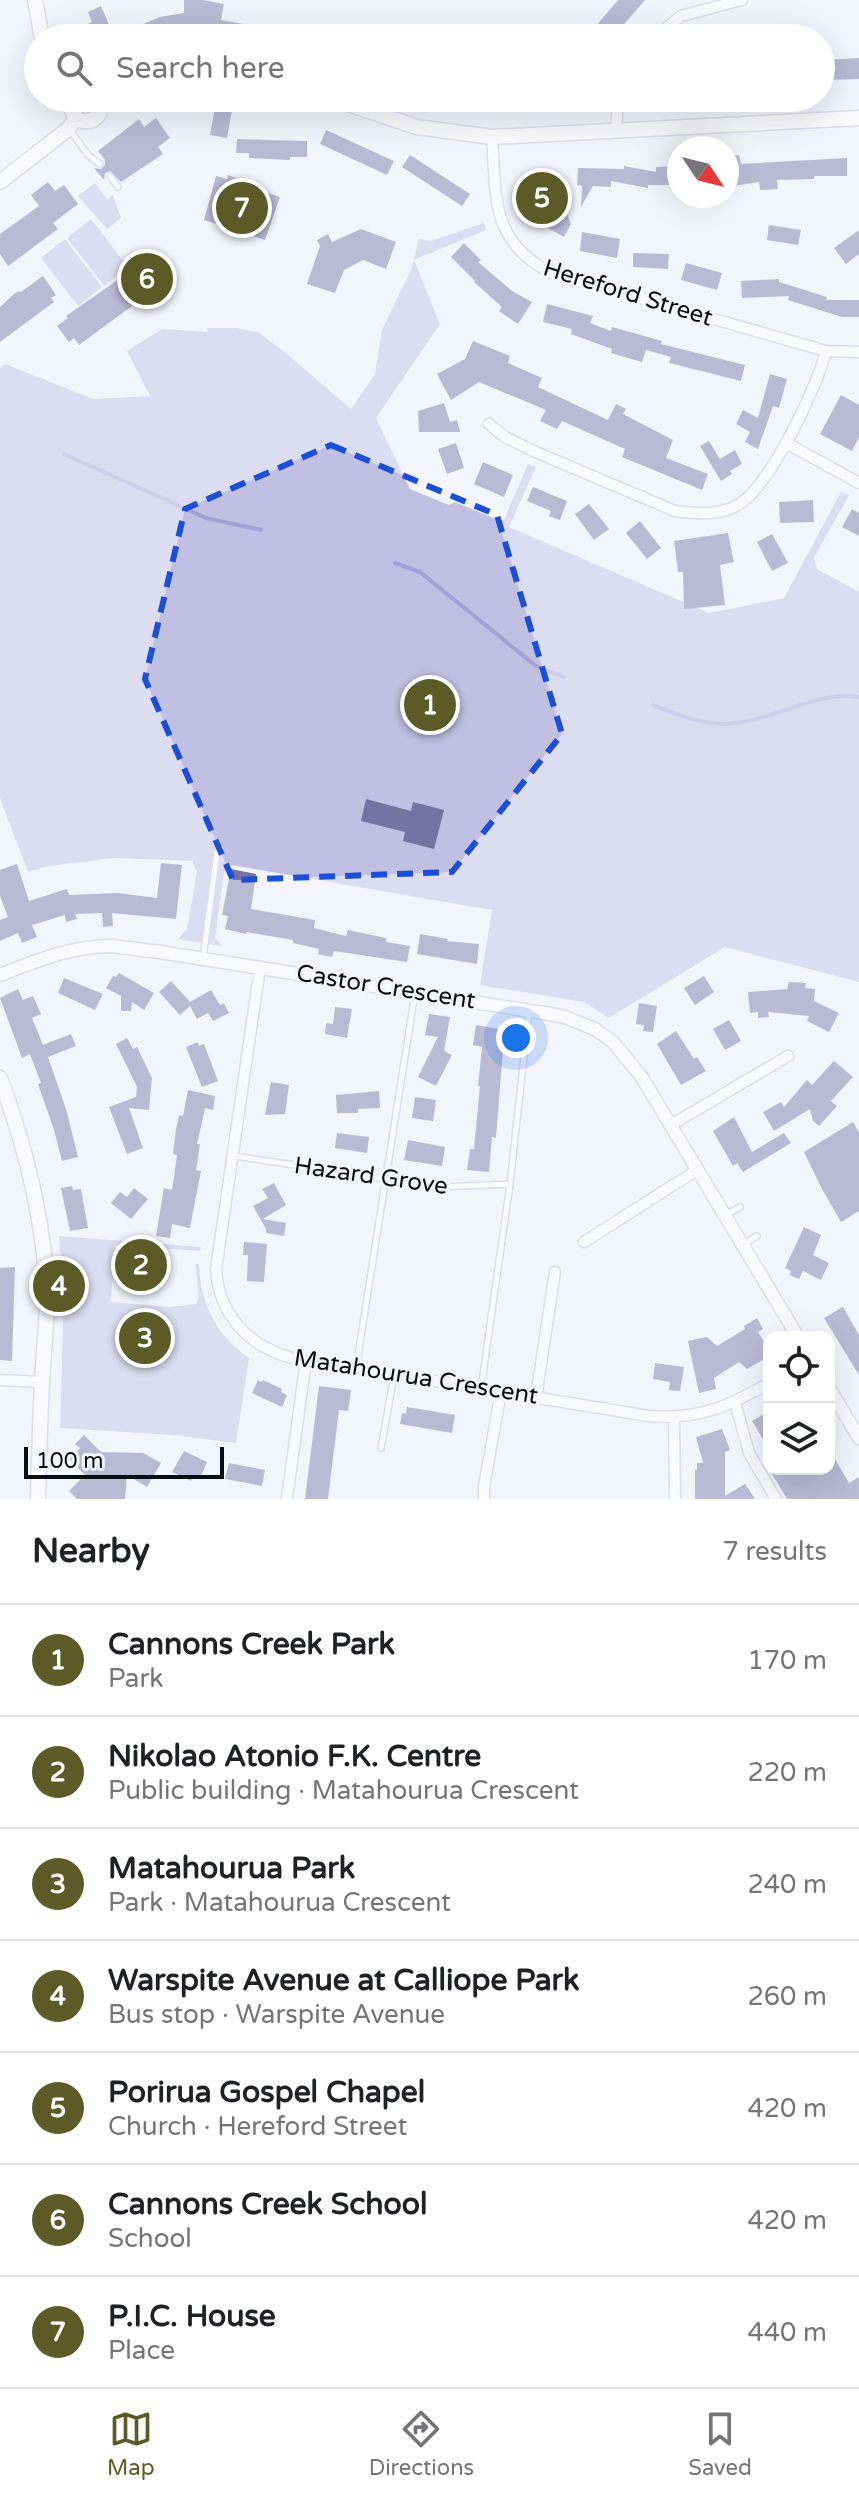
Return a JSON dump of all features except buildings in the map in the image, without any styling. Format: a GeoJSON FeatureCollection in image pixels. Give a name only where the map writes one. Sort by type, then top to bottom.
{"type":"FeatureCollection","features":[{"type":"Feature","properties":{"kind":"main road"},"geometry":{"type":"LineString","coordinates":[[35,0],[39,24]]}},
{"type":"Feature","properties":{"kind":"main road"},"geometry":{"type":"LineString","coordinates":[[71,112],[72,123]]}},
{"type":"Feature","properties":{"kind":"main road"},"geometry":{"type":"LineString","coordinates":[[2,176],[72,123],[95,119],[99,112]]}},
{"type":"Feature","properties":{"kind":"main road"},"geometry":{"type":"LineString","coordinates":[[372,112],[417,127],[492,137],[859,118]]}},
{"type":"Feature","properties":{"kind":"main road"},"geometry":{"type":"LineString","coordinates":[[0,1078],[23,1146],[39,1222],[47,1296],[38,1499]]}},
{"type":"Feature","properties":{"kind":"street"},"geometry":{"type":"LineString","coordinates":[[671,24],[681,16],[742,0]]}},
{"type":"Feature","properties":{"kind":"street"},"geometry":{"type":"LineString","coordinates":[[616,131],[617,112]]}},
{"type":"Feature","properties":{"kind":"street","name":"Hereford Street"},"geometry":{"type":"LineString","coordinates":[[492,137],[496,205],[501,225],[509,241],[538,266],[552,273],[826,351],[859,352]]}},
{"type":"Feature","properties":{"kind":"street"},"geometry":{"type":"LineString","coordinates":[[489,424],[505,437],[538,453],[675,511],[697,514],[716,512],[740,504],[761,482],[812,393],[826,351]]}},
{"type":"Feature","properties":{"kind":"street"},"geometry":{"type":"LineString","coordinates":[[786,443],[859,483]]}},
{"type":"Feature","properties":{"kind":"street","name":"Castor Crescent"},"geometry":{"type":"LineString","coordinates":[[0,975],[65,952],[94,946],[127,947],[577,1020],[613,1042],[641,1076],[794,1331]]}},
{"type":"Feature","properties":{"kind":"street","name":"Matahourua Crescent"},"geometry":{"type":"LineString","coordinates":[[260,968],[216,1261],[223,1303],[235,1324],[253,1341],[281,1355],[306,1360],[649,1416],[674,1418],[709,1412],[763,1386]]}},
{"type":"Feature","properties":{"kind":"street"},"geometry":{"type":"LineString","coordinates":[[671,1125],[788,1056]]}},
{"type":"Feature","properties":{"kind":"street"},"geometry":{"type":"LineString","coordinates":[[584,1242],[697,1170]]}},
{"type":"Feature","properties":{"kind":"street"},"geometry":{"type":"LineString","coordinates":[[536,1397],[555,1272]]}},
{"type":"Feature","properties":{"kind":"street"},"geometry":{"type":"LineString","coordinates":[[287,1499],[306,1360]]}},
{"type":"Feature","properties":{"kind":"street"},"geometry":{"type":"LineString","coordinates":[[0,1380],[42,1382]]}},
{"type":"Feature","properties":{"kind":"street"},"geometry":{"type":"LineString","coordinates":[[484,1499],[501,1392]]}},
{"type":"Feature","properties":{"kind":"street"},"geometry":{"type":"LineString","coordinates":[[835,1398],[859,1438]]}},
{"type":"Feature","properties":{"kind":"street"},"geometry":{"type":"LineString","coordinates":[[735,1402],[749,1453],[776,1499]]}},
{"type":"Feature","properties":{"kind":"street"},"geometry":{"type":"LineString","coordinates":[[674,1418],[675,1499]]}},
{"type":"Feature","properties":{"kind":"lane"},"geometry":{"type":"LineString","coordinates":[[72,123],[89,156],[100,164]]}},
{"type":"Feature","properties":{"kind":"lane"},"geometry":{"type":"LineString","coordinates":[[110,176],[118,187]]}},
{"type":"Feature","properties":{"kind":"lane"},"geometry":{"type":"LineString","coordinates":[[203,959],[217,853],[221,849]]}},
{"type":"Feature","properties":{"kind":"lane"},"geometry":{"type":"LineString","coordinates":[[356,1368],[415,992]]}},
{"type":"Feature","properties":{"kind":"lane"},"geometry":{"type":"LineString","coordinates":[[481,1389],[510,1184],[530,1010]]}},
{"type":"Feature","properties":{"kind":"lane","name":"Hazard Grove"},"geometry":{"type":"LineString","coordinates":[[231,1156],[439,1187],[510,1184]]}},
{"type":"Feature","properties":{"kind":"lane"},"geometry":{"type":"LineString","coordinates":[[725,1216],[740,1207]]}},
{"type":"Feature","properties":{"kind":"lane"},"geometry":{"type":"LineString","coordinates":[[742,1245],[757,1236]]}},
{"type":"Feature","properties":{"kind":"lane"},"geometry":{"type":"LineString","coordinates":[[381,1448],[395,1375]]}},
{"type":"Feature","properties":{"kind":"highlighted area"},"geometry":{"type":"Polygon","coordinates":[[[331,445],[497,515],[562,734],[452,872],[233,880],[145,679],[185,509],[331,445]]]}},
{"type":"Feature","properties":{"kind":"shaded area"},"geometry":{"type":"Polygon","coordinates":[[[95,183],[107,199],[113,195],[121,218],[107,229],[78,196],[95,183]]]}},
{"type":"Feature","properties":{"kind":"shaded area"},"geometry":{"type":"Polygon","coordinates":[[[91,219],[128,267],[104,286],[67,238],[91,219]]]}},
{"type":"Feature","properties":{"kind":"shaded area"},"geometry":{"type":"Polygon","coordinates":[[[484,223],[486,230],[414,260],[440,324],[376,418],[410,489],[449,505],[455,502],[503,522],[528,464],[536,467],[509,527],[709,613],[784,598],[841,492],[849,495],[814,558],[817,569],[859,592],[859,982],[725,947],[609,1018],[584,1002],[480,985],[492,910],[231,865],[224,873],[215,938],[222,946],[178,939],[187,929],[197,871],[192,861],[115,858],[49,866],[28,872],[0,798],[0,368],[5,364],[93,399],[150,396],[127,351],[162,329],[208,332],[207,328],[236,328],[258,332],[351,409],[375,374],[382,330],[411,270],[419,239],[431,241],[484,223]]]}},
{"type":"Feature","properties":{"kind":"shaded area"},"geometry":{"type":"Polygon","coordinates":[[[65,239],[102,287],[78,306],[41,258],[65,239]]]}},
{"type":"Feature","properties":{"kind":"shaded area"},"geometry":{"type":"Polygon","coordinates":[[[59,1236],[201,1247],[200,1251],[115,1245],[111,1302],[171,1307],[196,1304],[199,1297],[196,1264],[199,1264],[203,1292],[212,1317],[227,1339],[249,1358],[236,1443],[173,1435],[60,1428],[64,1291],[68,1290],[67,1282],[63,1282],[59,1236]]]}},
{"type":"Feature","properties":{"kind":"waterway"},"geometry":{"type":"LineString","coordinates":[[64,454],[206,518],[261,530]]}},
{"type":"Feature","properties":{"kind":"waterway"},"geometry":{"type":"LineString","coordinates":[[395,563],[420,572],[536,666],[564,677]]}},
{"type":"Feature","properties":{"kind":"waterway"},"geometry":{"type":"LineString","coordinates":[[653,705],[698,720],[725,724],[759,718],[826,698],[859,697]]}},
{"type":"Feature","properties":{"kind":"place","name":"Porirua Gospel Chapel"},"geometry":{"type":"Point","coordinates":[542,198]}},
{"type":"Feature","properties":{"kind":"place","name":"P.I.C. House"},"geometry":{"type":"Point","coordinates":[242,208]}},
{"type":"Feature","properties":{"kind":"place","name":"Cannons Creek School"},"geometry":{"type":"Point","coordinates":[147,279]}},
{"type":"Feature","properties":{"kind":"place","name":"Cannons Creek Park"},"geometry":{"type":"Point","coordinates":[430,705]}},
{"type":"Feature","properties":{"kind":"place","name":"Nikolao Atonio F.K. Centre"},"geometry":{"type":"Point","coordinates":[141,1265]}},
{"type":"Feature","properties":{"kind":"place","name":"Warspite Avenue at Calliope Park"},"geometry":{"type":"Point","coordinates":[59,1286]}},
{"type":"Feature","properties":{"kind":"place","name":"Matahourua Park"},"geometry":{"type":"Point","coordinates":[145,1338]}}]}
